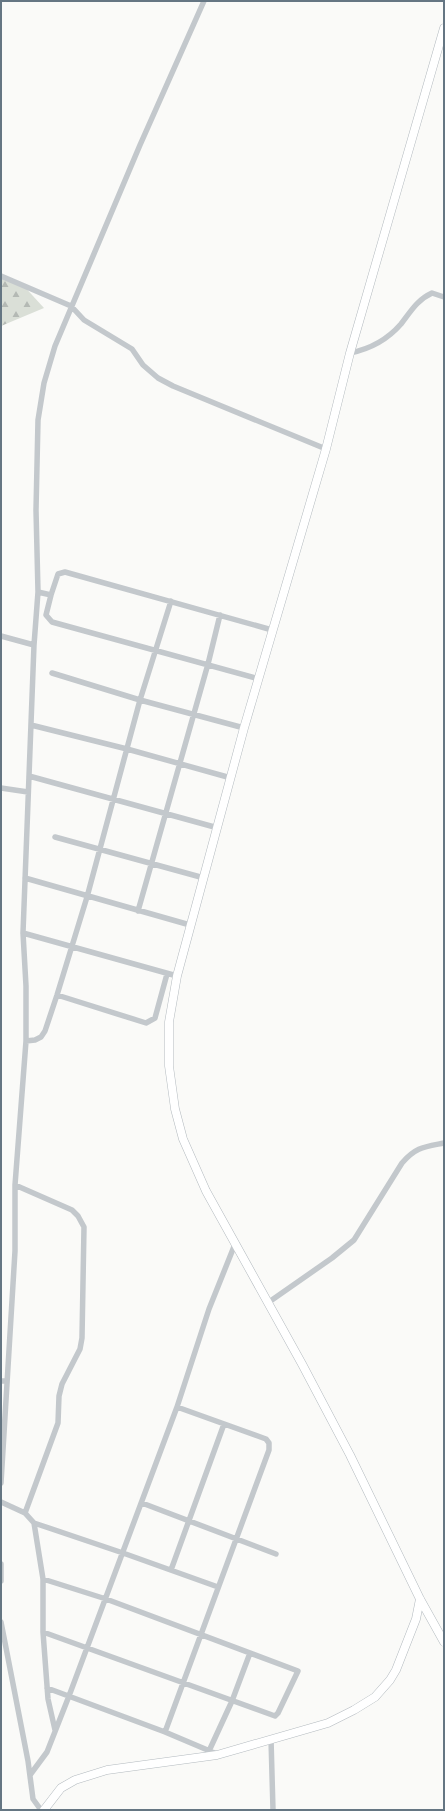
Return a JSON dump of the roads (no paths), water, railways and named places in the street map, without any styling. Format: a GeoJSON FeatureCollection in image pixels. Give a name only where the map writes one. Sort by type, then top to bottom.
{"type":"FeatureCollection","features":[{"type":"Feature","properties":{"kind":"main road"},"geometry":{"type":"LineString","coordinates":[[444,28],[350,353],[326,449],[244,728],[177,976],[169,1029],[169,1066],[175,1109],[183,1139],[206,1191],[269,1302],[350,1455],[420,1599],[444,1642]]}},
{"type":"Feature","properties":{"kind":"main road"},"geometry":{"type":"LineString","coordinates":[[43,1810],[61,1788],[75,1780],[100,1772],[213,1753],[271,1739],[328,1723],[354,1710],[375,1697],[390,1680],[396,1670],[416,1619],[420,1599]]}},
{"type":"Feature","properties":{"kind":"street"},"geometry":{"type":"LineString","coordinates":[[1,1483],[4,1381],[15,1251],[15,1185],[26,1040],[26,986],[23,933],[34,645],[38,592],[36,510],[38,420],[44,383],[55,346],[174,66],[204,1]]}},
{"type":"Feature","properties":{"kind":"street"},"geometry":{"type":"LineString","coordinates":[[1,276],[72,306],[84,320],[132,349],[143,365],[158,378],[173,386],[326,449]]}},
{"type":"Feature","properties":{"kind":"street"},"geometry":{"type":"LineString","coordinates":[[350,353],[361,350],[389,337],[417,302],[425,296],[432,293],[444,297]]}},
{"type":"Feature","properties":{"kind":"street"},"geometry":{"type":"LineString","coordinates":[[258,679],[52,622],[46,615],[51,595],[58,574],[65,572],[272,630]]}},
{"type":"Feature","properties":{"kind":"street"},"geometry":{"type":"LineString","coordinates":[[38,592],[51,595]]}},
{"type":"Feature","properties":{"kind":"street"},"geometry":{"type":"LineString","coordinates":[[26,1040],[35,1040],[41,1037],[45,1031],[57,995],[87,897],[140,700],[171,601]]}},
{"type":"Feature","properties":{"kind":"street"},"geometry":{"type":"LineString","coordinates":[[138,911],[178,764],[208,664],[220,615]]}},
{"type":"Feature","properties":{"kind":"street"},"geometry":{"type":"LineString","coordinates":[[1,636],[34,645]]}},
{"type":"Feature","properties":{"kind":"street"},"geometry":{"type":"LineString","coordinates":[[52,673],[140,700],[193,713],[244,728]]}},
{"type":"Feature","properties":{"kind":"street"},"geometry":{"type":"LineString","coordinates":[[31,725],[127,749],[231,778]]}},
{"type":"Feature","properties":{"kind":"street"},"geometry":{"type":"LineString","coordinates":[[29,776],[218,828]]}},
{"type":"Feature","properties":{"kind":"street"},"geometry":{"type":"LineString","coordinates":[[1,788],[28,792]]}},
{"type":"Feature","properties":{"kind":"street"},"geometry":{"type":"LineString","coordinates":[[55,837],[204,878]]}},
{"type":"Feature","properties":{"kind":"street"},"geometry":{"type":"LineString","coordinates":[[25,878],[190,926]]}},
{"type":"Feature","properties":{"kind":"street"},"geometry":{"type":"LineString","coordinates":[[23,933],[177,976]]}},
{"type":"Feature","properties":{"kind":"street"},"geometry":{"type":"LineString","coordinates":[[57,995],[146,1023],[154,1018],[167,974]]}},
{"type":"Feature","properties":{"kind":"street"},"geometry":{"type":"LineString","coordinates":[[269,1302],[332,1258],[354,1240],[402,1163],[410,1153],[416,1149],[444,1143]]}},
{"type":"Feature","properties":{"kind":"street"},"geometry":{"type":"LineString","coordinates":[[15,1185],[72,1210],[78,1216],[84,1227],[82,1338],[80,1349],[62,1384],[58,1423],[24,1512]]}},
{"type":"Feature","properties":{"kind":"street"},"geometry":{"type":"LineString","coordinates":[[30,1775],[47,1752],[69,1696],[177,1407],[209,1309],[235,1244]]}},
{"type":"Feature","properties":{"kind":"street"},"geometry":{"type":"LineString","coordinates":[[165,1732],[269,1450],[270,1443],[266,1439],[177,1407]]}},
{"type":"Feature","properties":{"kind":"street"},"geometry":{"type":"LineString","coordinates":[[171,1570],[224,1424]]}},
{"type":"Feature","properties":{"kind":"street"},"geometry":{"type":"LineString","coordinates":[[1,1502],[24,1512],[34,1523],[218,1587]]}},
{"type":"Feature","properties":{"kind":"street"},"geometry":{"type":"LineString","coordinates":[[142,1503],[276,1554]]}},
{"type":"Feature","properties":{"kind":"street"},"geometry":{"type":"LineString","coordinates":[[34,1523],[43,1579],[43,1632],[48,1688],[55,1730]]}},
{"type":"Feature","properties":{"kind":"street"},"geometry":{"type":"LineString","coordinates":[[1,1564],[1,1581]]}},
{"type":"Feature","properties":{"kind":"street"},"geometry":{"type":"LineString","coordinates":[[43,1579],[106,1599],[201,1636],[298,1671],[278,1713],[275,1716],[43,1632]]}},
{"type":"Feature","properties":{"kind":"street"},"geometry":{"type":"LineString","coordinates":[[1,1622],[30,1775],[33,1799],[43,1810]]}},
{"type":"Feature","properties":{"kind":"street"},"geometry":{"type":"LineString","coordinates":[[48,1688],[165,1732],[213,1753],[250,1653]]}},
{"type":"Feature","properties":{"kind":"street"},"geometry":{"type":"LineString","coordinates":[[271,1739],[273,1810]]}}]}
